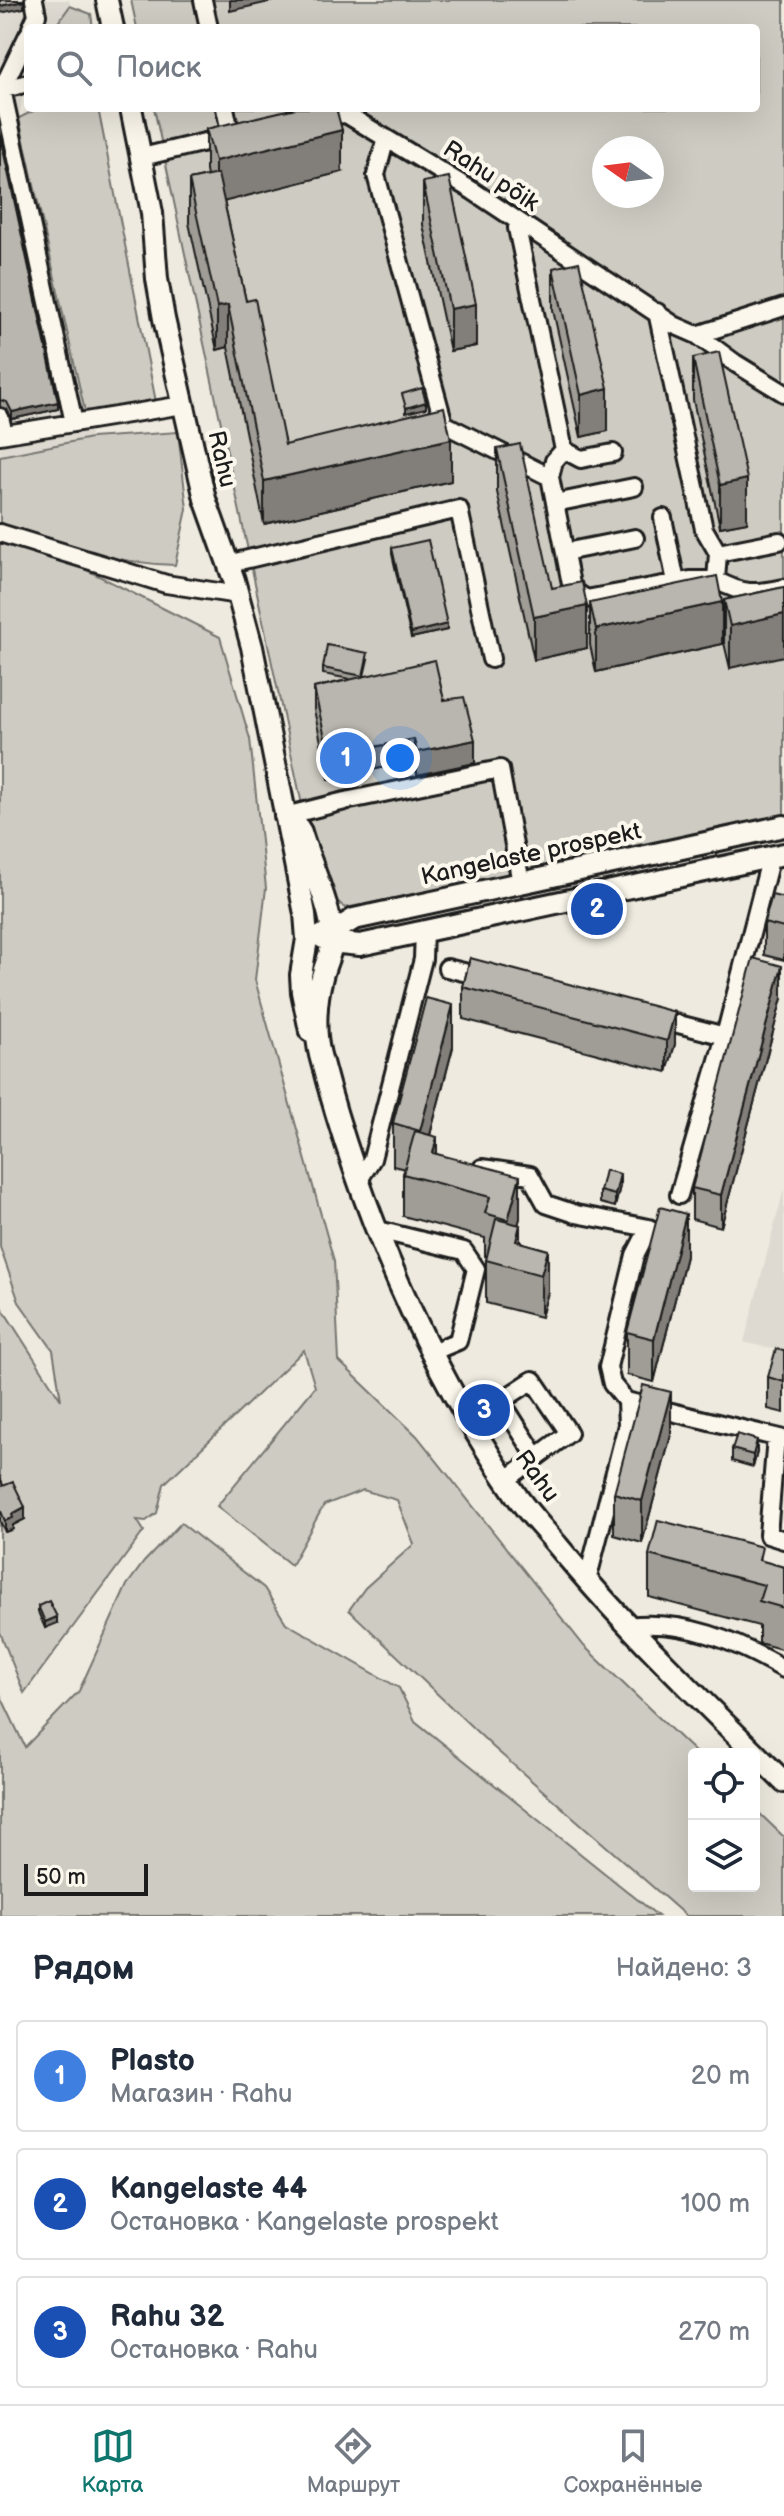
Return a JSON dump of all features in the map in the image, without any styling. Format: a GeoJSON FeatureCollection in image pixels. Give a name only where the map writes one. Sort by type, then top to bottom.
{"type":"FeatureCollection","features":[{"type":"Feature","properties":{"kind":"main road"},"geometry":{"type":"LineString","coordinates":[[107,0],[112,24]]}},
{"type":"Feature","properties":{"kind":"main road","name":"Rahu"},"geometry":{"type":"LineString","coordinates":[[132,112],[152,213],[157,279],[183,405],[212,526],[238,595],[252,647],[305,914],[307,939],[301,975],[305,1014],[378,1230],[432,1352],[474,1430],[517,1497],[628,1626],[784,1782]]}},
{"type":"Feature","properties":{"kind":"main road","name":"Rahu"},"geometry":{"type":"LineString","coordinates":[[285,816],[301,832],[325,902],[330,936],[319,1000],[318,1045]]}},
{"type":"Feature","properties":{"kind":"main road","name":"Kangelaste prospekt"},"geometry":{"type":"LineString","coordinates":[[304,961],[330,936],[354,919],[784,826]]}},
{"type":"Feature","properties":{"kind":"main road"},"geometry":{"type":"LineString","coordinates":[[305,914],[311,926],[349,945],[360,945],[778,855]]}},
{"type":"Feature","properties":{"kind":"main road"},"geometry":{"type":"LineString","coordinates":[[325,902],[339,914],[354,919]]}},
{"type":"Feature","properties":{"kind":"main road"},"geometry":{"type":"LineString","coordinates":[[319,1000],[339,963],[360,945]]}},
{"type":"Feature","properties":{"kind":"street"},"geometry":{"type":"LineString","coordinates":[[33,24],[37,15],[34,0]]}},
{"type":"Feature","properties":{"kind":"street"},"geometry":{"type":"LineString","coordinates":[[203,0],[208,24]]}},
{"type":"Feature","properties":{"kind":"street"},"geometry":{"type":"LineString","coordinates":[[24,43],[1,86],[74,423]]}},
{"type":"Feature","properties":{"kind":"street"},"geometry":{"type":"LineString","coordinates":[[1,86],[24,83]]}},
{"type":"Feature","properties":{"kind":"street"},"geometry":{"type":"LineString","coordinates":[[142,157],[238,135],[227,112]]}},
{"type":"Feature","properties":{"kind":"street","name":"Rahu põik"},"geometry":{"type":"LineString","coordinates":[[303,120],[346,114],[519,222],[674,325],[697,335],[735,363],[782,388]]}},
{"type":"Feature","properties":{"kind":"street"},"geometry":{"type":"LineString","coordinates":[[386,138],[376,175],[444,424]]}},
{"type":"Feature","properties":{"kind":"street"},"geometry":{"type":"LineString","coordinates":[[519,222],[517,228],[564,450]]}},
{"type":"Feature","properties":{"kind":"street"},"geometry":{"type":"LineString","coordinates":[[697,335],[784,307]]}},
{"type":"Feature","properties":{"kind":"street"},"geometry":{"type":"LineString","coordinates":[[657,312],[704,529],[718,553],[716,580]]}},
{"type":"Feature","properties":{"kind":"street"},"geometry":{"type":"LineString","coordinates":[[1,429],[74,423],[183,405]]}},
{"type":"Feature","properties":{"kind":"street"},"geometry":{"type":"LineString","coordinates":[[418,430],[444,424],[550,477]]}},
{"type":"Feature","properties":{"kind":"street"},"geometry":{"type":"LineString","coordinates":[[564,450],[581,459],[613,453]]}},
{"type":"Feature","properties":{"kind":"street"},"geometry":{"type":"LineString","coordinates":[[564,450],[554,461],[550,477],[572,589],[586,599],[676,582],[716,580],[738,592],[760,593],[784,588]]}},
{"type":"Feature","properties":{"kind":"street"},"geometry":{"type":"LineString","coordinates":[[555,503],[634,487]]}},
{"type":"Feature","properties":{"kind":"street"},"geometry":{"type":"LineString","coordinates":[[227,564],[459,509],[491,659]]}},
{"type":"Feature","properties":{"kind":"street"},"geometry":{"type":"LineString","coordinates":[[663,518],[676,582]]}},
{"type":"Feature","properties":{"kind":"street"},"geometry":{"type":"LineString","coordinates":[[0,533],[166,584],[238,595]]}},
{"type":"Feature","properties":{"kind":"street"},"geometry":{"type":"LineString","coordinates":[[565,552],[635,538]]}},
{"type":"Feature","properties":{"kind":"street"},"geometry":{"type":"LineString","coordinates":[[718,553],[779,541]]}},
{"type":"Feature","properties":{"kind":"street"},"geometry":{"type":"LineString","coordinates":[[285,816],[500,769],[521,883]]}},
{"type":"Feature","properties":{"kind":"street"},"geometry":{"type":"LineString","coordinates":[[679,1195],[778,855]]}},
{"type":"Feature","properties":{"kind":"street"},"geometry":{"type":"LineString","coordinates":[[359,1180],[372,1159],[376,1145],[423,959],[424,930]]}},
{"type":"Feature","properties":{"kind":"street"},"geometry":{"type":"LineString","coordinates":[[447,968],[501,981]]}},
{"type":"Feature","properties":{"kind":"street"},"geometry":{"type":"LineString","coordinates":[[636,1014],[725,1036]]}},
{"type":"Feature","properties":{"kind":"street"},"geometry":{"type":"LineString","coordinates":[[466,1165],[530,1175],[546,1204],[576,1214],[649,1228],[635,1255],[608,1367],[612,1384],[626,1401],[780,1438],[768,1535],[784,1540]]}},
{"type":"Feature","properties":{"kind":"street"},"geometry":{"type":"LineString","coordinates":[[378,1230],[464,1251],[476,1269],[458,1341],[432,1352]]}},
{"type":"Feature","properties":{"kind":"street"},"geometry":{"type":"LineString","coordinates":[[506,1480],[569,1433],[533,1380],[501,1401],[536,1456]]}},
{"type":"Feature","properties":{"kind":"street"},"geometry":{"type":"LineString","coordinates":[[587,1581],[627,1425],[626,1401]]}},
{"type":"Feature","properties":{"kind":"street"},"geometry":{"type":"LineString","coordinates":[[628,1626],[672,1624],[741,1644],[784,1669]]}},
{"type":"Feature","properties":{"kind":"shaded area"},"geometry":{"type":"Polygon","coordinates":[[[0,0],[69,0],[70,6],[57,24],[24,24],[24,88],[19,118],[91,438],[0,456],[0,0]]]}},
{"type":"Feature","properties":{"kind":"shaded area"},"geometry":{"type":"Polygon","coordinates":[[[131,0],[784,0],[784,820],[345,908],[326,891],[311,847],[155,112],[760,112],[760,24],[136,24],[131,0]]]}},
{"type":"Feature","properties":{"kind":"shaded area"},"geometry":{"type":"Polygon","coordinates":[[[70,6],[91,14],[92,24],[57,24],[70,6]]]}},
{"type":"Feature","properties":{"kind":"shaded area"},"geometry":{"type":"Polygon","coordinates":[[[31,112],[99,112],[156,402],[86,416],[19,118],[31,112]]]}},
{"type":"Feature","properties":{"kind":"shaded area"},"geometry":{"type":"Polygon","coordinates":[[[178,432],[187,509],[175,565],[129,561],[86,552],[0,523],[0,456],[91,438],[178,432]]]}},
{"type":"Feature","properties":{"kind":"shaded area"},"geometry":{"type":"Polygon","coordinates":[[[0,540],[85,569],[220,637],[250,739],[266,888],[255,980],[334,1261],[339,1361],[417,1436],[584,1646],[691,1748],[688,1748],[688,1892],[760,1892],[760,1814],[784,1837],[784,1916],[686,1916],[493,1747],[349,1610],[365,1588],[414,1544],[397,1500],[363,1490],[324,1505],[291,1565],[217,1506],[315,1387],[304,1350],[164,1484],[157,1513],[146,1521],[137,1520],[144,1531],[24,1693],[0,1632],[0,1305],[61,1400],[53,1350],[19,1302],[0,1247],[0,540]]]}},
{"type":"Feature","properties":{"kind":"shaded area"},"geometry":{"type":"Polygon","coordinates":[[[784,1189],[784,1352],[744,1342],[784,1189]]]}},
{"type":"Feature","properties":{"kind":"shaded area"},"geometry":{"type":"Polygon","coordinates":[[[181,1523],[264,1588],[286,1623],[399,1688],[415,1721],[658,1916],[0,1916],[0,1694],[25,1747],[79,1691],[127,1585],[181,1523]]]}},
{"type":"Feature","properties":{"kind":"building"},"geometry":{"type":"Polygon","coordinates":[[[0,0],[24,0],[24,1],[0,6],[0,0]]]}},
{"type":"Feature","properties":{"kind":"building"},"geometry":{"type":"Polygon","coordinates":[[[279,112],[337,112],[342,130],[215,161],[206,129],[279,112]]]}},
{"type":"Feature","properties":{"kind":"building"},"geometry":{"type":"Polygon","coordinates":[[[0,135],[58,402],[12,412],[7,402],[0,400],[0,135]]]}},
{"type":"Feature","properties":{"kind":"building"},"geometry":{"type":"Polygon","coordinates":[[[218,174],[246,301],[255,299],[285,445],[444,407],[451,439],[264,481],[228,305],[217,307],[189,180],[218,174]]]}},
{"type":"Feature","properties":{"kind":"building"},"geometry":{"type":"Polygon","coordinates":[[[449,177],[476,304],[450,309],[423,182],[449,177]]]}},
{"type":"Feature","properties":{"kind":"building"},"geometry":{"type":"Polygon","coordinates":[[[579,262],[608,388],[581,395],[553,268],[579,262]]]}},
{"type":"Feature","properties":{"kind":"building"},"geometry":{"type":"Polygon","coordinates":[[[719,352],[747,479],[720,485],[693,358],[719,352]]]}},
{"type":"Feature","properties":{"kind":"building"},"geometry":{"type":"Polygon","coordinates":[[[422,388],[426,402],[406,408],[402,394],[422,388]]]}},
{"type":"Feature","properties":{"kind":"building"},"geometry":{"type":"Polygon","coordinates":[[[520,444],[552,588],[582,582],[587,606],[534,617],[497,449],[520,444]]]}},
{"type":"Feature","properties":{"kind":"building"},"geometry":{"type":"Polygon","coordinates":[[[428,540],[447,624],[411,633],[392,548],[428,540]]]}},
{"type":"Feature","properties":{"kind":"building"},"geometry":{"type":"Polygon","coordinates":[[[717,576],[722,602],[596,629],[590,603],[717,576]]]}},
{"type":"Feature","properties":{"kind":"building"},"geometry":{"type":"Polygon","coordinates":[[[784,587],[784,614],[730,626],[724,600],[784,587]]]}},
{"type":"Feature","properties":{"kind":"building"},"geometry":{"type":"Polygon","coordinates":[[[327,645],[368,653],[363,676],[323,668],[327,645]]]}},
{"type":"Feature","properties":{"kind":"building"},"geometry":{"type":"Polygon","coordinates":[[[435,660],[444,700],[464,697],[475,740],[417,752],[414,739],[329,756],[314,688],[435,660]]]}},
{"type":"Feature","properties":{"kind":"building"},"geometry":{"type":"Polygon","coordinates":[[[772,895],[784,898],[784,928],[764,923],[772,895]]]}},
{"type":"Feature","properties":{"kind":"building"},"geometry":{"type":"Polygon","coordinates":[[[470,958],[675,1012],[667,1041],[463,987],[470,958]]]}},
{"type":"Feature","properties":{"kind":"building"},"geometry":{"type":"Polygon","coordinates":[[[753,958],[782,966],[721,1195],[692,1188],[753,958]]]}},
{"type":"Feature","properties":{"kind":"building"},"geometry":{"type":"Polygon","coordinates":[[[426,998],[453,1005],[420,1131],[393,1123],[426,998]]]}},
{"type":"Feature","properties":{"kind":"building"},"geometry":{"type":"Polygon","coordinates":[[[415,1131],[437,1137],[433,1153],[520,1176],[508,1220],[485,1213],[490,1197],[403,1174],[415,1131]]]}},
{"type":"Feature","properties":{"kind":"building"},"geometry":{"type":"Polygon","coordinates":[[[605,1170],[620,1174],[615,1195],[600,1191],[605,1170]]]}},
{"type":"Feature","properties":{"kind":"building"},"geometry":{"type":"Polygon","coordinates":[[[660,1207],[686,1214],[654,1339],[627,1332],[660,1207]]]}},
{"type":"Feature","properties":{"kind":"building"},"geometry":{"type":"Polygon","coordinates":[[[496,1219],[520,1225],[516,1241],[548,1250],[541,1275],[486,1260],[496,1219]]]}},
{"type":"Feature","properties":{"kind":"building"},"geometry":{"type":"Polygon","coordinates":[[[776,1349],[784,1351],[784,1382],[768,1377],[776,1349]]]}},
{"type":"Feature","properties":{"kind":"building"},"geometry":{"type":"Polygon","coordinates":[[[643,1385],[671,1392],[642,1501],[614,1493],[643,1385]]]}},
{"type":"Feature","properties":{"kind":"building"},"geometry":{"type":"Polygon","coordinates":[[[737,1434],[757,1440],[753,1455],[732,1449],[737,1434]]]}},
{"type":"Feature","properties":{"kind":"building"},"geometry":{"type":"Polygon","coordinates":[[[0,1476],[3,1486],[13,1482],[25,1507],[5,1521],[0,1509],[0,1476]]]}},
{"type":"Feature","properties":{"kind":"building"},"geometry":{"type":"Polygon","coordinates":[[[658,1520],[762,1547],[759,1560],[784,1567],[784,1608],[759,1601],[764,1585],[649,1555],[658,1520]]]}},
{"type":"Feature","properties":{"kind":"building"},"geometry":{"type":"Polygon","coordinates":[[[49,1601],[57,1617],[45,1622],[38,1606],[49,1601]]]}},
{"type":"Feature","properties":{"kind":"place","name":"Plasto"},"geometry":{"type":"Point","coordinates":[346,758]}},
{"type":"Feature","properties":{"kind":"place","name":"Kangelaste 44"},"geometry":{"type":"Point","coordinates":[597,909]}},
{"type":"Feature","properties":{"kind":"place","name":"Rahu 32"},"geometry":{"type":"Point","coordinates":[484,1410]}}]}
